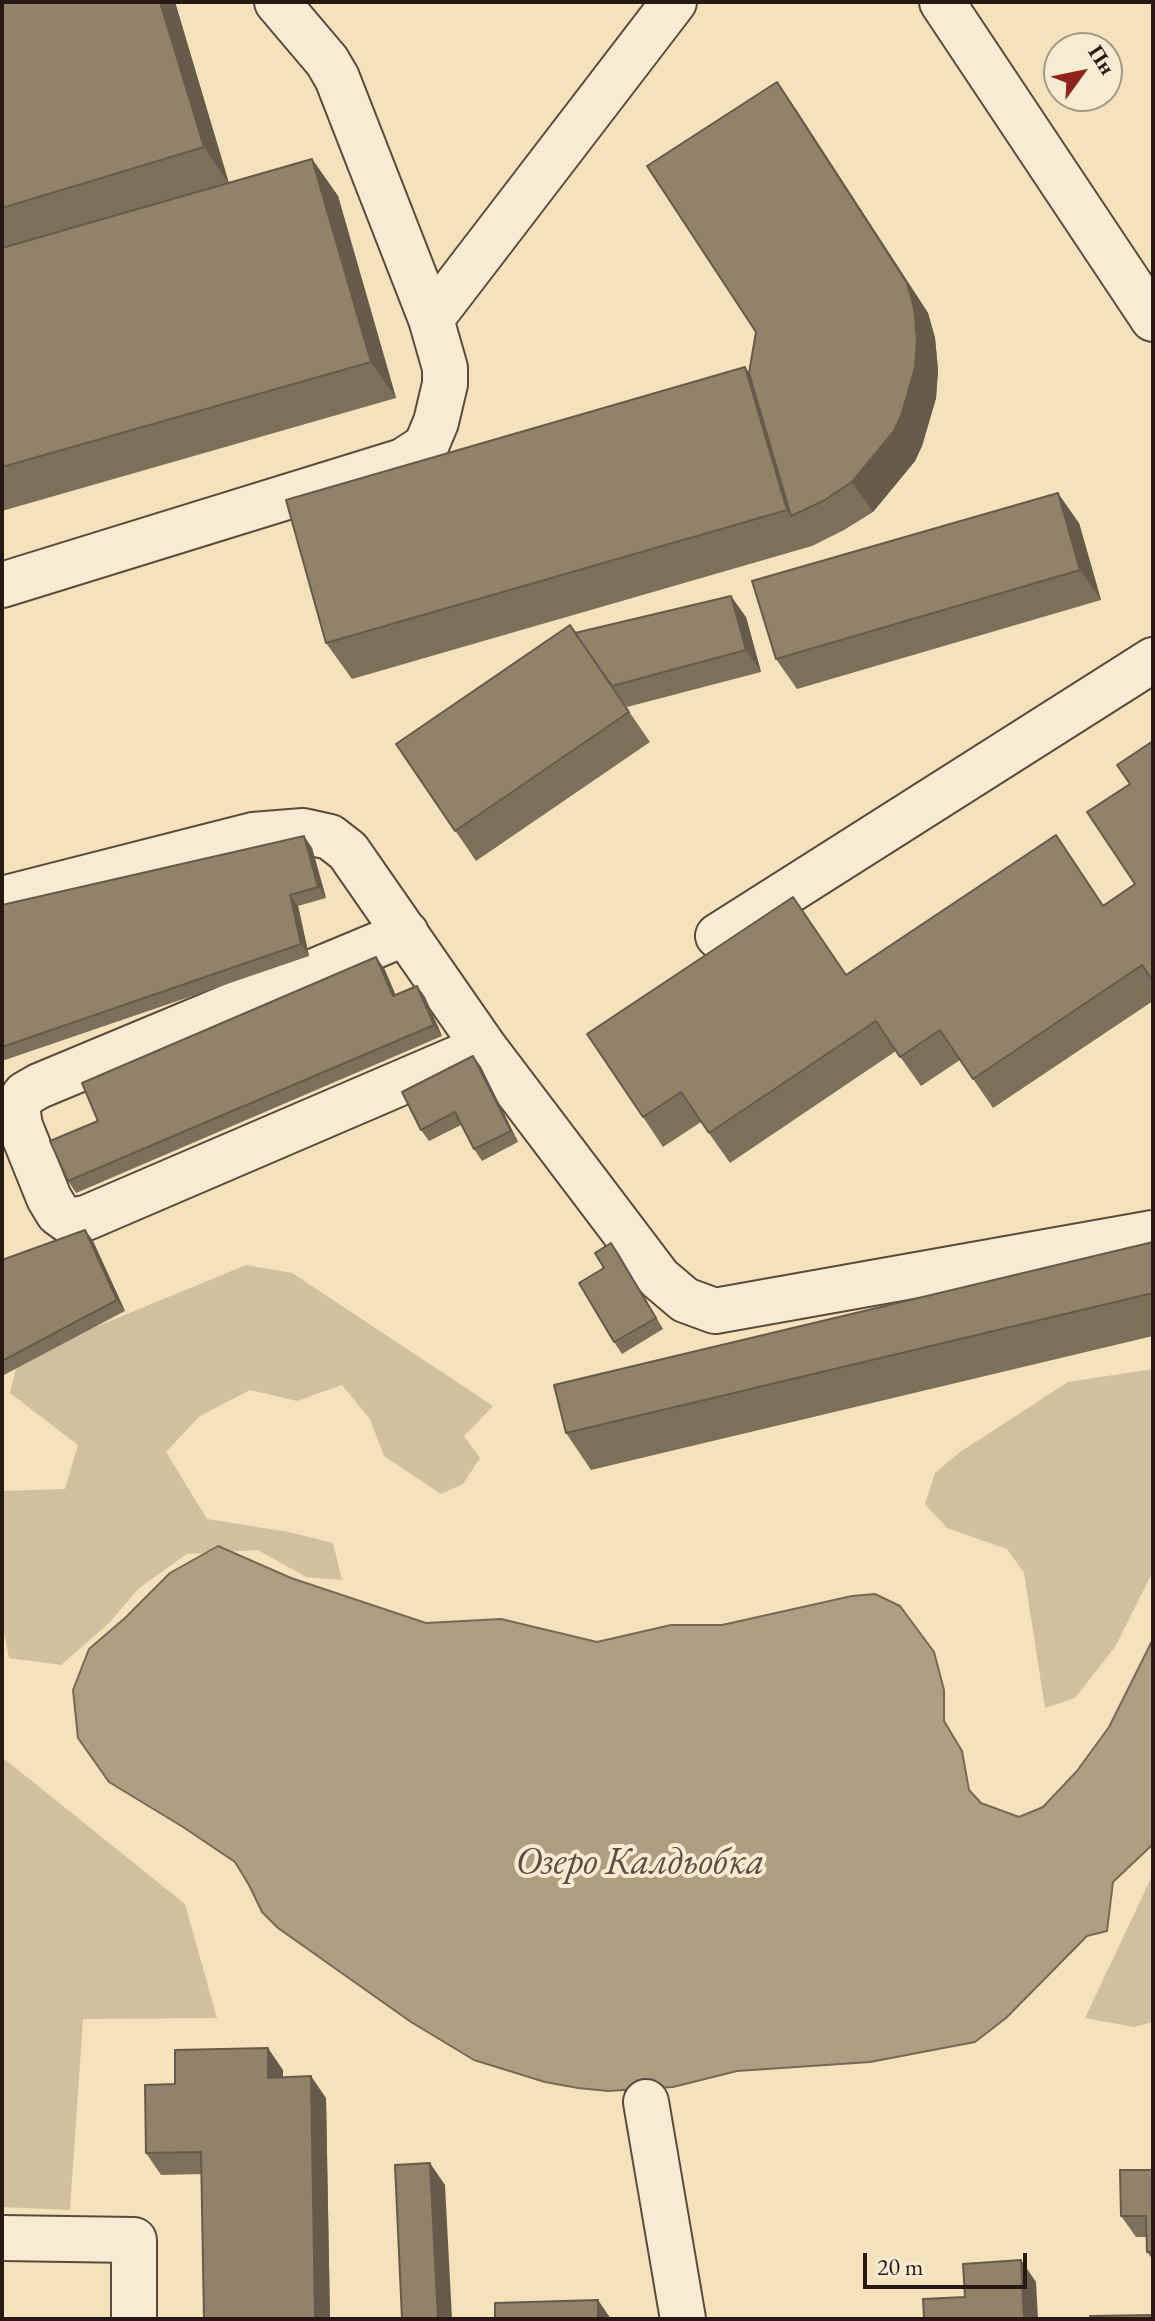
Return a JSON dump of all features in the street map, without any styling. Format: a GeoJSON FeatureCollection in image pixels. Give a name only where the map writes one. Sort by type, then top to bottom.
{"type":"FeatureCollection","features":[{"type":"Feature","properties":{"kind":"street"},"geometry":{"type":"LineString","coordinates":[[2,585],[403,461],[426,446],[436,422],[445,384],[445,368],[431,319],[337,78],[327,61],[277,2]]}},
{"type":"Feature","properties":{"kind":"street"},"geometry":{"type":"LineString","coordinates":[[431,319],[674,2]]}},
{"type":"Feature","properties":{"kind":"street"},"geometry":{"type":"LineString","coordinates":[[942,2],[1153,319]]}},
{"type":"Feature","properties":{"kind":"street"},"geometry":{"type":"LineString","coordinates":[[718,936],[1153,660]]}},
{"type":"Feature","properties":{"kind":"street"},"geometry":{"type":"LineString","coordinates":[[2,899],[253,835],[303,831],[330,837],[348,851],[484,1047],[659,1278],[685,1300],[715,1311],[1153,1233]]}},
{"type":"Feature","properties":{"kind":"street"},"geometry":{"type":"LineString","coordinates":[[406,933],[25,1094],[17,1107],[20,1126],[58,1213],[69,1221],[86,1218],[484,1047]]}},
{"type":"Feature","properties":{"kind":"street"},"geometry":{"type":"LineString","coordinates":[[646,2102],[683,2319]]}},
{"type":"Feature","properties":{"kind":"street"},"geometry":{"type":"LineString","coordinates":[[2,2238],[134,2240],[134,2319]]}},
{"type":"Feature","properties":{"kind":"shaded area"},"geometry":{"type":"Polygon","coordinates":[[[246,1265],[292,1273],[493,1406],[464,1436],[480,1458],[463,1484],[441,1494],[384,1456],[370,1419],[342,1385],[297,1401],[250,1390],[200,1416],[166,1452],[207,1519],[289,1532],[333,1543],[342,1580],[306,1577],[258,1550],[187,1554],[139,1588],[109,1623],[61,1665],[9,1658],[2,1622],[2,1491],[65,1489],[78,1445],[10,1393],[18,1359],[246,1265]]]}},
{"type":"Feature","properties":{"kind":"shaded area"},"geometry":{"type":"Polygon","coordinates":[[[1153,1369],[1153,1571],[1115,1647],[1075,1698],[1045,1708],[1024,1573],[1007,1549],[947,1528],[925,1504],[935,1473],[960,1452],[1068,1382],[1153,1369]]]}},
{"type":"Feature","properties":{"kind":"shaded area"},"geometry":{"type":"Polygon","coordinates":[[[2,1757],[185,1904],[217,2018],[83,2019],[70,2210],[2,2207],[2,1757]]]}},
{"type":"Feature","properties":{"kind":"shaded area"},"geometry":{"type":"Polygon","coordinates":[[[1153,1874],[1153,2022],[1134,2027],[1085,2018],[1153,1874]]]}},
{"type":"Feature","properties":{"kind":"water","name":"Озеро Калдьобка"},"geometry":{"type":"Polygon","coordinates":[[[218,1546],[291,1578],[426,1623],[501,1619],[597,1642],[671,1625],[722,1625],[852,1596],[875,1594],[900,1606],[934,1652],[944,1690],[944,1721],[962,1751],[969,1790],[981,1803],[1019,1817],[1043,1807],[1077,1771],[1109,1727],[1153,1639],[1153,1844],[1113,1882],[1107,1931],[1087,1936],[1006,2018],[975,2042],[870,2062],[737,2071],[673,2087],[608,2091],[545,2082],[474,2060],[411,2022],[278,1928],[262,1912],[235,1862],[109,1782],[78,1738],[73,1690],[89,1649],[170,1573],[218,1546]]]}},
{"type":"Feature","properties":{"kind":"building"},"geometry":{"type":"Polygon","coordinates":[[[2,2],[160,2],[204,147],[2,208],[2,2]]]}},
{"type":"Feature","properties":{"kind":"building"},"geometry":{"type":"Polygon","coordinates":[[[777,82],[907,283],[914,308],[917,340],[915,368],[894,431],[852,482],[823,501],[791,516],[749,373],[756,332],[647,166],[777,82]]]}},
{"type":"Feature","properties":{"kind":"building"},"geometry":{"type":"Polygon","coordinates":[[[312,159],[371,362],[2,467],[2,248],[312,159]]]}},
{"type":"Feature","properties":{"kind":"building"},"geometry":{"type":"Polygon","coordinates":[[[745,367],[787,510],[326,643],[286,500],[745,367]]]}},
{"type":"Feature","properties":{"kind":"building"},"geometry":{"type":"Polygon","coordinates":[[[1058,493],[1080,570],[776,659],[752,581],[1058,493]]]}},
{"type":"Feature","properties":{"kind":"building"},"geometry":{"type":"Polygon","coordinates":[[[731,596],[746,650],[612,686],[575,633],[731,596]]]}},
{"type":"Feature","properties":{"kind":"building"},"geometry":{"type":"Polygon","coordinates":[[[570,625],[629,712],[455,831],[396,744],[570,625]]]}},
{"type":"Feature","properties":{"kind":"building"},"geometry":{"type":"Polygon","coordinates":[[[1153,741],[1153,981],[1142,965],[973,1079],[940,1030],[900,1057],[876,1021],[709,1133],[681,1092],[643,1117],[587,1034],[793,897],[846,975],[1056,835],[1103,906],[1135,884],[1087,812],[1130,784],[1117,765],[1153,741]]]}},
{"type":"Feature","properties":{"kind":"building"},"geometry":{"type":"Polygon","coordinates":[[[304,836],[318,887],[290,895],[301,944],[2,1047],[2,905],[304,836]]]}},
{"type":"Feature","properties":{"kind":"building"},"geometry":{"type":"Polygon","coordinates":[[[376,957],[393,996],[417,986],[434,1025],[68,1181],[50,1141],[98,1121],[82,1083],[376,957]]]}},
{"type":"Feature","properties":{"kind":"building"},"geometry":{"type":"Polygon","coordinates":[[[473,1056],[511,1131],[474,1149],[455,1112],[421,1130],[402,1092],[473,1056]]]}},
{"type":"Feature","properties":{"kind":"building"},"geometry":{"type":"Polygon","coordinates":[[[85,1230],[117,1300],[2,1361],[2,1260],[85,1230]]]}},
{"type":"Feature","properties":{"kind":"building"},"geometry":{"type":"Polygon","coordinates":[[[1153,1242],[1153,1293],[566,1433],[554,1385],[1153,1242]]]}},
{"type":"Feature","properties":{"kind":"building"},"geometry":{"type":"Polygon","coordinates":[[[611,1243],[656,1318],[614,1342],[579,1283],[604,1268],[595,1253],[611,1243]]]}},
{"type":"Feature","properties":{"kind":"building"},"geometry":{"type":"Polygon","coordinates":[[[268,2048],[268,2078],[311,2076],[315,2319],[204,2319],[201,2152],[146,2153],[145,2085],[175,2084],[175,2050],[268,2048]]]}},
{"type":"Feature","properties":{"kind":"building"},"geometry":{"type":"Polygon","coordinates":[[[430,2163],[438,2319],[402,2319],[395,2165],[430,2163]]]}},
{"type":"Feature","properties":{"kind":"building"},"geometry":{"type":"Polygon","coordinates":[[[1120,2170],[1153,2170],[1153,2252],[1147,2252],[1146,2216],[1121,2216],[1120,2170]]]}},
{"type":"Feature","properties":{"kind":"building"},"geometry":{"type":"Polygon","coordinates":[[[1021,2260],[1024,2319],[924,2319],[923,2299],[965,2297],[963,2264],[1021,2260]]]}},
{"type":"Feature","properties":{"kind":"building"},"geometry":{"type":"Polygon","coordinates":[[[598,2300],[598,2319],[495,2319],[495,2303],[598,2300]]]}},
{"type":"Feature","properties":{"kind":"building"},"geometry":{"type":"Polygon","coordinates":[[[1153,2315],[1153,2319],[1090,2319],[1090,2316],[1153,2315]]]}}]}
